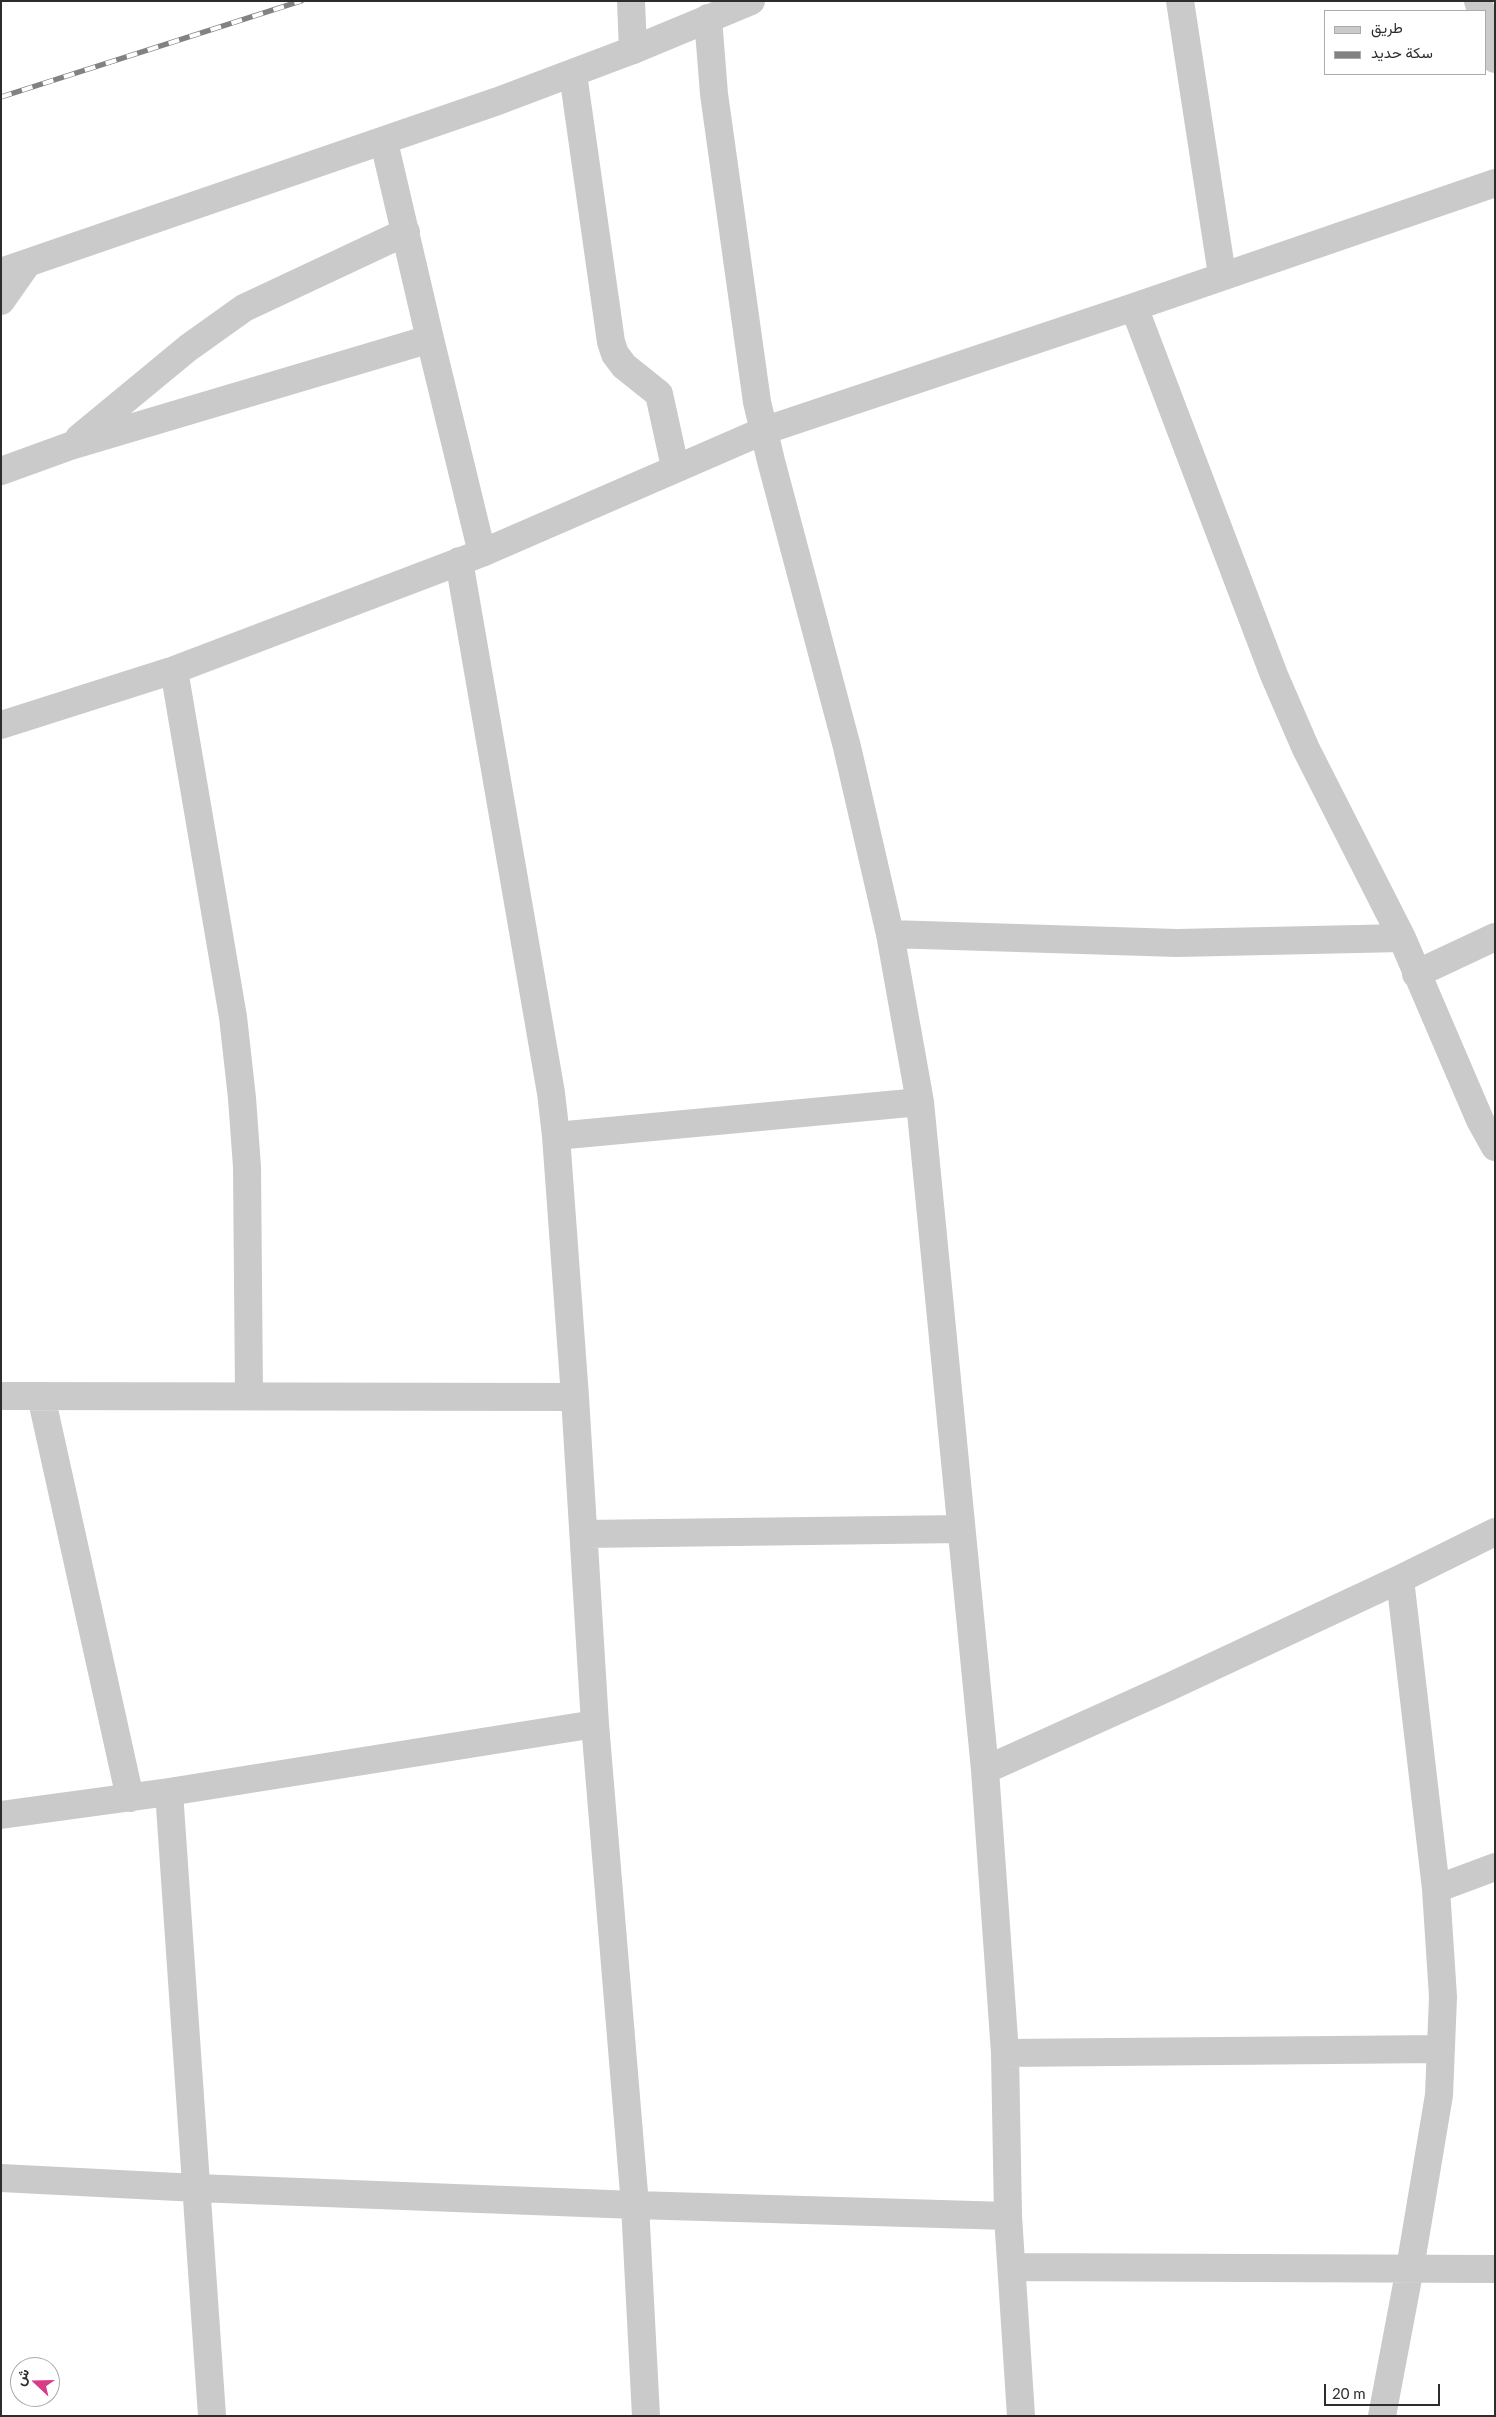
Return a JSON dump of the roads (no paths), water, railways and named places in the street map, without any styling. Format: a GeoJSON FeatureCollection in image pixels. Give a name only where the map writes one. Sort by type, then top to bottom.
{"type":"FeatureCollection","features":[{"type":"Feature","properties":{"kind":"street"},"geometry":{"type":"LineString","coordinates":[[630,1],[633,50]]}},
{"type":"Feature","properties":{"kind":"street"},"geometry":{"type":"LineString","coordinates":[[1,301],[14,268],[384,142],[572,74],[751,1]]}},
{"type":"Feature","properties":{"kind":"street"},"geometry":{"type":"LineString","coordinates":[[1180,1],[1222,275]]}},
{"type":"Feature","properties":{"kind":"street"},"geometry":{"type":"LineString","coordinates":[[708,18],[718,126],[757,402],[763,431],[847,747],[890,934],[920,1102],[985,1770],[1005,2053],[1008,2216],[1021,2416]]}},
{"type":"Feature","properties":{"kind":"street"},"geometry":{"type":"LineString","coordinates":[[1486,28],[1495,59]]}},
{"type":"Feature","properties":{"kind":"street"},"geometry":{"type":"LineString","coordinates":[[572,74],[611,342],[615,354],[624,366],[659,394],[675,467]]}},
{"type":"Feature","properties":{"kind":"street"},"geometry":{"type":"LineString","coordinates":[[384,142],[430,339],[470,557],[550,1084],[556,1136],[575,1397],[595,1724],[635,2205],[646,2416]]}},
{"type":"Feature","properties":{"kind":"street"},"geometry":{"type":"LineString","coordinates":[[1,725],[174,670],[470,557],[675,467],[763,431],[1134,307],[1222,275],[1495,183]]}},
{"type":"Feature","properties":{"kind":"street"},"geometry":{"type":"LineString","coordinates":[[70,446],[188,348],[244,308],[406,232]]}},
{"type":"Feature","properties":{"kind":"street"},"geometry":{"type":"LineString","coordinates":[[1134,307],[1274,675],[1306,749],[1402,938],[1480,1120],[1495,1147]]}},
{"type":"Feature","properties":{"kind":"street"},"geometry":{"type":"LineString","coordinates":[[1,471],[70,446],[430,339]]}},
{"type":"Feature","properties":{"kind":"street"},"geometry":{"type":"LineString","coordinates":[[174,670],[233,1016],[241,1089],[247,1167],[249,1395]]}},
{"type":"Feature","properties":{"kind":"street"},"geometry":{"type":"LineString","coordinates":[[890,934],[1177,943],[1402,938]]}},
{"type":"Feature","properties":{"kind":"street"},"geometry":{"type":"LineString","coordinates":[[1416,974],[1495,937]]}},
{"type":"Feature","properties":{"kind":"street"},"geometry":{"type":"LineString","coordinates":[[556,1136],[920,1102]]}},
{"type":"Feature","properties":{"kind":"street"},"geometry":{"type":"LineString","coordinates":[[1,1396],[575,1397]]}},
{"type":"Feature","properties":{"kind":"street"},"geometry":{"type":"LineString","coordinates":[[41,1396],[130,1798]]}},
{"type":"Feature","properties":{"kind":"street"},"geometry":{"type":"LineString","coordinates":[[584,1534],[961,1529]]}},
{"type":"Feature","properties":{"kind":"street"},"geometry":{"type":"LineString","coordinates":[[985,1770],[1169,1687],[1400,1579],[1495,1532]]}},
{"type":"Feature","properties":{"kind":"street"},"geometry":{"type":"LineString","coordinates":[[1382,2416],[1410,2268],[1439,2095],[1443,1997],[1436,1889],[1400,1579]]}},
{"type":"Feature","properties":{"kind":"street"},"geometry":{"type":"LineString","coordinates":[[1,1815],[130,1798],[595,1724]]}},
{"type":"Feature","properties":{"kind":"street"},"geometry":{"type":"LineString","coordinates":[[169,1792],[212,2416]]}},
{"type":"Feature","properties":{"kind":"street"},"geometry":{"type":"LineString","coordinates":[[1436,1889],[1495,1867]]}},
{"type":"Feature","properties":{"kind":"street"},"geometry":{"type":"LineString","coordinates":[[1005,2053],[1441,2049]]}},
{"type":"Feature","properties":{"kind":"street"},"geometry":{"type":"LineString","coordinates":[[1,2178],[197,2188],[635,2205],[1008,2216]]}},
{"type":"Feature","properties":{"kind":"street"},"geometry":{"type":"LineString","coordinates":[[1012,2267],[1495,2269]]}},
{"type":"Feature","properties":{"kind":"railway"},"geometry":{"type":"LineString","coordinates":[[1,97],[301,1]]}}]}
